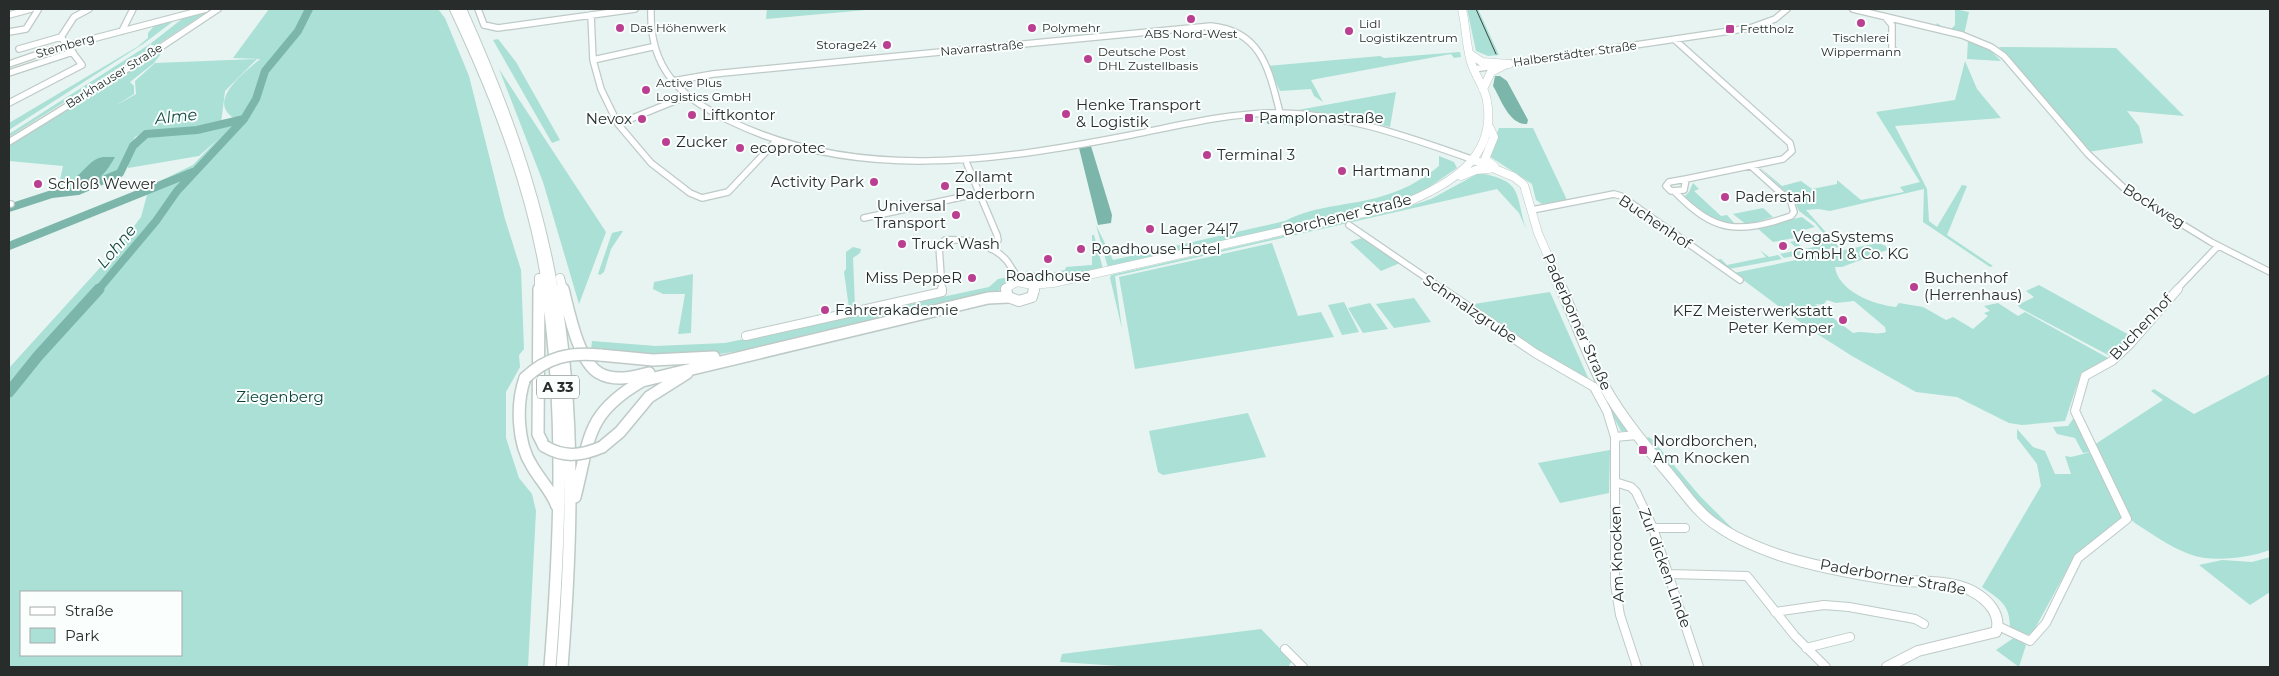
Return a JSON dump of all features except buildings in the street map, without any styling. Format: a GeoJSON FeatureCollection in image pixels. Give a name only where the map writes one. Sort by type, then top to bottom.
{"type":"FeatureCollection","features":[{"type":"Feature","properties":{"kind":"highway","name":"A 33"},"geometry":{"type":"LineString","coordinates":[[454,9],[478,60],[503,123],[523,184],[541,258],[556,363],[566,514],[568,590],[562,667]]}},
{"type":"Feature","properties":{"kind":"highway","name":"A 33"},"geometry":{"type":"LineString","coordinates":[[462,9],[511,121],[534,192],[552,268],[566,362],[572,461],[550,667]]}},
{"type":"Feature","properties":{"kind":"highway"},"geometry":{"type":"LineString","coordinates":[[541,258],[538,265],[540,292],[538,434],[544,446],[553,453],[574,456],[602,447],[618,435],[645,401],[666,384],[692,371],[729,357]]}},
{"type":"Feature","properties":{"kind":"highway"},"geometry":{"type":"LineString","coordinates":[[552,268],[560,277],[588,362],[598,373],[612,377],[638,376],[729,357],[988,298],[1012,288]]}},
{"type":"Feature","properties":{"kind":"highway"},"geometry":{"type":"LineString","coordinates":[[566,514],[552,489],[529,462],[525,450],[520,396],[525,378],[536,367],[552,358],[574,353],[653,360],[729,357]]}},
{"type":"Feature","properties":{"kind":"highway"},"geometry":{"type":"LineString","coordinates":[[566,514],[593,424],[608,404],[642,381],[729,357]]}},
{"type":"Feature","properties":{"kind":"main road"},"geometry":{"type":"LineString","coordinates":[[1462,9],[1470,54],[1487,100],[1490,128],[1494,137],[1485,159],[1492,166],[1514,177]]}},
{"type":"Feature","properties":{"kind":"main road"},"geometry":{"type":"LineString","coordinates":[[1470,54],[1482,62],[1509,64]]}},
{"type":"Feature","properties":{"kind":"main road"},"geometry":{"type":"LineString","coordinates":[[1483,89],[1491,72],[1509,64]]}},
{"type":"Feature","properties":{"kind":"main road","name":"Borchener Straße"},"geometry":{"type":"LineString","coordinates":[[1012,288],[1015,301],[1024,301],[1032,297],[1034,288],[1053,283],[1403,204],[1426,195],[1451,180],[1474,160],[1490,128]]}},
{"type":"Feature","properties":{"kind":"main road","name":"Paderborner Straße"},"geometry":{"type":"LineString","coordinates":[[1474,160],[1514,177],[1524,185],[1530,196],[1538,233],[1604,386],[1637,435],[1699,510],[1717,526],[1740,539],[1779,555],[1828,568],[1895,580],[1954,585],[1971,590],[1988,602],[1996,613],[1998,626]]}},
{"type":"Feature","properties":{"kind":"main road"},"geometry":{"type":"LineString","coordinates":[[1451,180],[1476,170],[1493,168]]}},
{"type":"Feature","properties":{"kind":"main road"},"geometry":{"type":"LineString","coordinates":[[1012,288],[1034,288]]}},
{"type":"Feature","properties":{"kind":"main road"},"geometry":{"type":"LineString","coordinates":[[1887,667],[1918,651],[1989,635],[1996,632],[1998,626]]}},
{"type":"Feature","properties":{"kind":"street"},"geometry":{"type":"LineString","coordinates":[[9,15],[30,9]]}},
{"type":"Feature","properties":{"kind":"street"},"geometry":{"type":"LineString","coordinates":[[9,32],[26,29],[39,9]]}},
{"type":"Feature","properties":{"kind":"street"},"geometry":{"type":"LineString","coordinates":[[19,49],[61,37],[74,16],[89,9]]}},
{"type":"Feature","properties":{"kind":"street"},"geometry":{"type":"LineString","coordinates":[[122,31],[133,9]]}},
{"type":"Feature","properties":{"kind":"street","name":"Stemberg"},"geometry":{"type":"LineString","coordinates":[[9,64],[68,45],[206,9]]}},
{"type":"Feature","properties":{"kind":"street","name":"Barkhauser Straße"},"geometry":{"type":"LineString","coordinates":[[9,142],[140,61],[218,9]]}},
{"type":"Feature","properties":{"kind":"street"},"geometry":{"type":"LineString","coordinates":[[478,9],[482,22],[490,28],[510,27],[635,9]]}},
{"type":"Feature","properties":{"kind":"street"},"geometry":{"type":"LineString","coordinates":[[651,9],[652,47],[662,66],[687,96],[726,121],[776,141],[856,157],[914,162],[968,161],[1032,153],[1218,118],[1280,113],[1319,115],[1356,121],[1474,160]]}},
{"type":"Feature","properties":{"kind":"street","name":"Halberstädter Straße"},"geometry":{"type":"LineString","coordinates":[[1474,69],[1750,28],[1775,19],[1787,9]]}},
{"type":"Feature","properties":{"kind":"street"},"geometry":{"type":"LineString","coordinates":[[1853,9],[1887,19],[1892,25],[1892,49],[1896,52]]}},
{"type":"Feature","properties":{"kind":"street"},"geometry":{"type":"LineString","coordinates":[[590,15],[593,60],[601,89],[618,124],[653,164],[690,193],[702,198],[720,195],[734,189],[776,141]]}},
{"type":"Feature","properties":{"kind":"street","name":"Bockweg"},"geometry":{"type":"LineString","coordinates":[[1887,19],[1968,36],[1991,46],[2004,56],[2088,154],[2126,190],[2218,246],[2270,272]]}},
{"type":"Feature","properties":{"kind":"street","name":"Navarrastraße"},"geometry":{"type":"LineString","coordinates":[[675,83],[692,78],[844,61],[1211,26],[1236,31],[1251,41],[1274,88],[1280,113]]}},
{"type":"Feature","properties":{"kind":"street"},"geometry":{"type":"LineString","coordinates":[[9,103],[82,65],[61,37]]}},
{"type":"Feature","properties":{"kind":"street"},"geometry":{"type":"LineString","coordinates":[[1675,40],[1790,143],[1792,151],[1783,159],[1667,183],[1668,190],[1675,192],[1712,221],[1729,228],[1738,228],[1791,216],[1794,212],[1791,202],[1751,166]]}},
{"type":"Feature","properties":{"kind":"street"},"geometry":{"type":"LineString","coordinates":[[593,60],[652,47]]}},
{"type":"Feature","properties":{"kind":"street"},"geometry":{"type":"LineString","coordinates":[[9,73],[73,52]]}},
{"type":"Feature","properties":{"kind":"street"},"geometry":{"type":"LineString","coordinates":[[618,124],[687,96]]}},
{"type":"Feature","properties":{"kind":"street"},"geometry":{"type":"LineString","coordinates":[[967,164],[998,240],[991,249]]}},
{"type":"Feature","properties":{"kind":"street"},"geometry":{"type":"LineString","coordinates":[[1675,192],[1684,190],[1686,179]]}},
{"type":"Feature","properties":{"kind":"street"},"geometry":{"type":"LineString","coordinates":[[864,218],[980,193]]}},
{"type":"Feature","properties":{"kind":"street","name":"Buchenhof"},"geometry":{"type":"LineString","coordinates":[[1532,210],[1614,194],[1622,196],[1740,280]]}},
{"type":"Feature","properties":{"kind":"street","name":"Schmalzgrube"},"geometry":{"type":"LineString","coordinates":[[1349,225],[1535,353],[1594,388]]}},
{"type":"Feature","properties":{"kind":"street"},"geometry":{"type":"LineString","coordinates":[[746,336],[942,292],[939,246],[942,241],[954,240],[991,249],[1007,261],[1012,271],[1012,288]]}},
{"type":"Feature","properties":{"kind":"street","name":"Buchenhof"},"geometry":{"type":"LineString","coordinates":[[1998,626],[2030,641],[2037,636],[2058,601],[2078,557],[2127,519],[2122,504],[2074,411],[2078,394],[2085,376],[2112,361],[2130,344],[2170,296],[2218,246]]}},
{"type":"Feature","properties":{"kind":"street","name":"Am Knocken"},"geometry":{"type":"LineString","coordinates":[[1594,388],[1607,411],[1615,437],[1615,584],[1620,615],[1636,667]]}},
{"type":"Feature","properties":{"kind":"street"},"geometry":{"type":"LineString","coordinates":[[1615,437],[1637,435]]}},
{"type":"Feature","properties":{"kind":"street","name":"Zur dicken Linde"},"geometry":{"type":"LineString","coordinates":[[1615,482],[1631,487],[1636,492],[1653,528],[1700,667]]}},
{"type":"Feature","properties":{"kind":"street"},"geometry":{"type":"LineString","coordinates":[[1653,528],[1685,528]]}},
{"type":"Feature","properties":{"kind":"street"},"geometry":{"type":"LineString","coordinates":[[1669,574],[1746,576],[1806,648],[1826,667]]}},
{"type":"Feature","properties":{"kind":"street"},"geometry":{"type":"LineString","coordinates":[[1776,612],[1824,605],[1849,607],[1915,619],[1924,624]]}},
{"type":"Feature","properties":{"kind":"street"},"geometry":{"type":"LineString","coordinates":[[1806,648],[1850,636]]}},
{"type":"Feature","properties":{"kind":"street"},"geometry":{"type":"LineString","coordinates":[[1285,649],[1303,667]]}},
{"type":"Feature","properties":{"kind":"green space","name":"Ziegenberg"},"geometry":{"type":"Polygon","coordinates":[[[269,9],[438,9],[445,18],[469,76],[505,219],[521,270],[524,349],[519,355],[520,367],[506,392],[506,438],[519,478],[532,494],[536,511],[528,667],[9,667],[9,368],[117,249],[141,217],[147,195],[154,184],[193,165],[218,139],[199,156],[128,168],[127,160],[144,136],[197,132],[233,124],[236,120],[227,112],[224,105],[225,98],[241,75],[260,59],[233,58],[269,9]]]}},
{"type":"Feature","properties":{"kind":"green space"},"geometry":{"type":"Polygon","coordinates":[[[767,9],[877,9],[766,19],[767,9]]]}},
{"type":"Feature","properties":{"kind":"green space"},"geometry":{"type":"Polygon","coordinates":[[[1467,9],[1478,9],[1499,55],[1488,56],[1476,51],[1467,9]]]}},
{"type":"Feature","properties":{"kind":"green space"},"geometry":{"type":"Polygon","coordinates":[[[1955,9],[1969,12],[1964,35],[1936,28],[1937,23],[1950,30],[1955,25],[1955,9]]]}},
{"type":"Feature","properties":{"kind":"green space"},"geometry":{"type":"Polygon","coordinates":[[[210,10],[155,46],[150,44],[187,15],[210,10]]]}},
{"type":"Feature","properties":{"kind":"green space"},"geometry":{"type":"Polygon","coordinates":[[[179,17],[143,44],[9,130],[9,123],[137,47],[148,38],[148,33],[155,25],[179,17]]]}},
{"type":"Feature","properties":{"kind":"green space"},"geometry":{"type":"Polygon","coordinates":[[[498,39],[516,62],[560,140],[552,143],[493,40],[498,39]]]}},
{"type":"Feature","properties":{"kind":"green space"},"geometry":{"type":"Polygon","coordinates":[[[1968,39],[1989,49],[2001,61],[1967,59],[1968,39]]]}},
{"type":"Feature","properties":{"kind":"green space"},"geometry":{"type":"Polygon","coordinates":[[[150,44],[147,50],[9,137],[9,134],[150,44]]]}},
{"type":"Feature","properties":{"kind":"green space"},"geometry":{"type":"Polygon","coordinates":[[[166,47],[154,63],[130,82],[134,86],[134,94],[115,106],[136,94],[135,81],[155,63],[257,59],[225,91],[221,123],[196,128],[145,132],[135,137],[117,173],[80,189],[64,191],[70,186],[59,185],[63,166],[9,161],[9,146],[166,47]]]}},
{"type":"Feature","properties":{"kind":"green space"},"geometry":{"type":"Polygon","coordinates":[[[1999,47],[2116,48],[2184,116],[2127,111],[2139,126],[2143,143],[2088,152],[1999,47]]]}},
{"type":"Feature","properties":{"kind":"green space"},"geometry":{"type":"Polygon","coordinates":[[[1460,52],[1461,57],[1454,58],[1451,54],[1311,80],[1323,102],[1314,96],[1311,89],[1280,91],[1268,66],[1380,56],[1384,58],[1460,52]]]}},
{"type":"Feature","properties":{"kind":"green space"},"geometry":{"type":"Polygon","coordinates":[[[1965,61],[1977,89],[2001,118],[1895,126],[1927,189],[1929,221],[1937,227],[1962,185],[1967,186],[1947,235],[1993,266],[1990,267],[1923,222],[1924,189],[1830,211],[1806,210],[1839,247],[1784,258],[1780,254],[1799,250],[1790,242],[1795,241],[1804,249],[1820,246],[1811,236],[1814,235],[1812,233],[1819,232],[1821,234],[1816,237],[1820,239],[1827,238],[1815,223],[1799,211],[1794,200],[1758,166],[1782,186],[1801,181],[1812,189],[1837,184],[1837,180],[1861,200],[1904,192],[1900,187],[1920,182],[1876,112],[1955,100],[1965,61]]]}},
{"type":"Feature","properties":{"kind":"green space"},"geometry":{"type":"Polygon","coordinates":[[[499,69],[606,232],[579,304],[543,182],[499,69]]]}},
{"type":"Feature","properties":{"kind":"green space"},"geometry":{"type":"Polygon","coordinates":[[[1396,92],[1390,127],[1341,115],[1298,110],[1396,92]]]}},
{"type":"Feature","properties":{"kind":"green space"},"geometry":{"type":"Polygon","coordinates":[[[1499,128],[1533,128],[1567,200],[1542,204],[1536,200],[1532,184],[1489,156],[1499,128]]]}},
{"type":"Feature","properties":{"kind":"green space"},"geometry":{"type":"Polygon","coordinates":[[[1439,156],[1454,162],[1457,168],[1422,192],[1400,200],[1108,268],[1096,225],[1113,260],[1285,221],[1310,211],[1363,201],[1396,192],[1422,179],[1439,166],[1439,156]]]}},
{"type":"Feature","properties":{"kind":"green space"},"geometry":{"type":"Polygon","coordinates":[[[1479,173],[1493,176],[1510,184],[1518,197],[1526,229],[1519,213],[1497,189],[1115,276],[1122,329],[1110,278],[1111,275],[1398,210],[1431,199],[1479,173]]]}},
{"type":"Feature","properties":{"kind":"green space"},"geometry":{"type":"Polygon","coordinates":[[[1693,183],[1699,189],[1694,191],[1721,216],[1727,215],[1736,225],[1715,219],[1693,205],[1685,196],[1693,183]]]}},
{"type":"Feature","properties":{"kind":"green space"},"geometry":{"type":"Polygon","coordinates":[[[1763,208],[1773,217],[1747,225],[1733,214],[1763,208]]]}},
{"type":"Feature","properties":{"kind":"green space"},"geometry":{"type":"Polygon","coordinates":[[[1802,217],[1815,227],[1792,233],[1794,238],[1773,242],[1756,227],[1802,217]]]}},
{"type":"Feature","properties":{"kind":"green space"},"geometry":{"type":"Polygon","coordinates":[[[623,231],[611,249],[604,272],[600,275],[598,274],[612,233],[623,231]]]}},
{"type":"Feature","properties":{"kind":"green space"},"geometry":{"type":"Polygon","coordinates":[[[1092,235],[1094,235],[1103,269],[1060,280],[1036,282],[1027,280],[1019,275],[1028,271],[1045,274],[1065,270],[1066,267],[1092,265],[1092,235]]]}},
{"type":"Feature","properties":{"kind":"green space"},"geometry":{"type":"Polygon","coordinates":[[[1362,238],[1400,263],[1381,271],[1350,242],[1362,238]]]}},
{"type":"Feature","properties":{"kind":"green space"},"geometry":{"type":"Polygon","coordinates":[[[1272,243],[1298,316],[1321,312],[1334,337],[1135,369],[1119,277],[1272,243]]]}},
{"type":"Feature","properties":{"kind":"green space"},"geometry":{"type":"Polygon","coordinates":[[[1878,243],[1886,246],[1887,250],[1842,267],[1835,267],[1838,276],[1850,290],[1868,300],[1887,306],[1896,307],[1899,303],[1923,307],[1946,320],[1953,317],[1973,329],[1988,316],[1984,313],[1990,311],[1984,306],[1998,303],[2018,316],[2025,312],[2108,358],[2081,373],[2065,421],[2022,425],[2009,423],[1957,397],[1916,392],[1852,356],[1808,328],[1734,273],[1878,243]],[[1827,300],[1823,305],[1815,304],[1853,333],[1886,332],[1885,327],[1854,301],[1836,303],[1827,300]]]}},
{"type":"Feature","properties":{"kind":"green space"},"geometry":{"type":"Polygon","coordinates":[[[853,247],[861,249],[860,253],[853,258],[855,307],[849,308],[844,272],[846,269],[846,252],[853,247]]]}},
{"type":"Feature","properties":{"kind":"green space"},"geometry":{"type":"Polygon","coordinates":[[[1760,250],[1769,257],[1778,255],[1782,259],[1729,269],[1714,260],[1721,259],[1727,265],[1766,257],[1760,250]]]}},
{"type":"Feature","properties":{"kind":"green space"},"geometry":{"type":"Polygon","coordinates":[[[1538,251],[1596,382],[1627,429],[1626,431],[1621,431],[1595,383],[1538,251]]]}},
{"type":"Feature","properties":{"kind":"green space"},"geometry":{"type":"Polygon","coordinates":[[[693,274],[691,333],[678,334],[685,294],[663,294],[653,289],[654,282],[693,274]]]}},
{"type":"Feature","properties":{"kind":"green space"},"geometry":{"type":"Polygon","coordinates":[[[1010,277],[1009,281],[996,293],[745,350],[707,356],[676,358],[591,350],[592,341],[656,346],[725,343],[989,287],[998,279],[1010,277]]]}},
{"type":"Feature","properties":{"kind":"green space"},"geometry":{"type":"Polygon","coordinates":[[[2039,285],[2131,336],[2110,356],[2020,308],[2018,305],[2034,297],[2026,291],[2039,285]]]}},
{"type":"Feature","properties":{"kind":"green space"},"geometry":{"type":"Polygon","coordinates":[[[1550,292],[1590,382],[1537,352],[1471,307],[1474,304],[1550,292]]]}},
{"type":"Feature","properties":{"kind":"green space"},"geometry":{"type":"Polygon","coordinates":[[[1414,298],[1431,322],[1394,328],[1376,304],[1414,298]]]}},
{"type":"Feature","properties":{"kind":"green space"},"geometry":{"type":"Polygon","coordinates":[[[1344,302],[1359,332],[1342,335],[1328,305],[1344,302]]]}},
{"type":"Feature","properties":{"kind":"green space"},"geometry":{"type":"Polygon","coordinates":[[[1370,303],[1388,329],[1363,333],[1348,308],[1370,303]]]}},
{"type":"Feature","properties":{"kind":"green space"},"geometry":{"type":"Polygon","coordinates":[[[2270,374],[2270,550],[2230,558],[2198,557],[2168,544],[2128,517],[2094,445],[2163,400],[2151,391],[2154,389],[2194,414],[2270,374]]]}},
{"type":"Feature","properties":{"kind":"green space"},"geometry":{"type":"Polygon","coordinates":[[[1248,413],[1266,457],[1163,475],[1158,472],[1149,431],[1248,413]]]}},
{"type":"Feature","properties":{"kind":"green space"},"geometry":{"type":"Polygon","coordinates":[[[2073,419],[2076,419],[2124,516],[2075,555],[2032,634],[2025,635],[2010,628],[2010,620],[2003,603],[1982,587],[2041,486],[2037,464],[2017,438],[2017,429],[2033,447],[2045,451],[2055,474],[2071,474],[2065,456],[2071,457],[2091,452],[2083,453],[2075,438],[2057,434],[2053,427],[2068,426],[2073,419]]]}},
{"type":"Feature","properties":{"kind":"green space"},"geometry":{"type":"Polygon","coordinates":[[[1648,437],[1652,439],[1699,495],[1737,533],[1704,509],[1646,439],[1648,437]]]}},
{"type":"Feature","properties":{"kind":"green space"},"geometry":{"type":"Polygon","coordinates":[[[1610,450],[1609,493],[1560,503],[1538,463],[1610,450]]]}},
{"type":"Feature","properties":{"kind":"green space"},"geometry":{"type":"Polygon","coordinates":[[[2270,557],[2270,592],[2250,605],[2199,565],[2222,560],[2252,562],[2270,557]]]}},
{"type":"Feature","properties":{"kind":"green space"},"geometry":{"type":"Polygon","coordinates":[[[1261,629],[1292,661],[1288,667],[1134,667],[1060,662],[1062,654],[1261,629]]]}},
{"type":"Feature","properties":{"kind":"green space"},"geometry":{"type":"Polygon","coordinates":[[[2015,637],[2026,645],[2019,667],[1996,650],[2015,637]]]}},
{"type":"Feature","properties":{"kind":"shaded area"},"geometry":{"type":"Polygon","coordinates":[[[1495,76],[1500,76],[1507,81],[1528,120],[1527,124],[1515,120],[1506,110],[1493,86],[1495,76]]]}},
{"type":"Feature","properties":{"kind":"shaded area"},"geometry":{"type":"Polygon","coordinates":[[[1281,116],[1312,118],[1312,123],[1268,124],[1264,118],[1281,116]]]}},
{"type":"Feature","properties":{"kind":"shaded area"},"geometry":{"type":"Polygon","coordinates":[[[1091,146],[1112,215],[1111,223],[1098,225],[1079,148],[1091,146]]]}},
{"type":"Feature","properties":{"kind":"shaded area"},"geometry":{"type":"Polygon","coordinates":[[[103,157],[115,157],[100,178],[89,183],[75,182],[76,177],[89,165],[103,157]]]}},
{"type":"Feature","properties":{"kind":"waterway","name":"Alme"},"geometry":{"type":"LineString","coordinates":[[244,119],[256,99],[265,71],[298,31],[309,9]]}},
{"type":"Feature","properties":{"kind":"waterway","name":"Alme"},"geometry":{"type":"LineString","coordinates":[[9,208],[52,194],[78,191],[120,173],[133,146],[146,134],[197,130],[244,119]]}},
{"type":"Feature","properties":{"kind":"waterway","name":"Lohne"},"geometry":{"type":"LineString","coordinates":[[98,290],[156,221],[177,191],[244,119]]}},
{"type":"Feature","properties":{"kind":"waterway"},"geometry":{"type":"LineString","coordinates":[[9,246],[193,172]]}},
{"type":"Feature","properties":{"kind":"waterway","name":"Lohne"},"geometry":{"type":"LineString","coordinates":[[9,392],[38,356],[99,289]]}},
{"type":"Feature","properties":{"kind":"railway"},"geometry":{"type":"LineString","coordinates":[[1476,9],[1496,54]]}},
{"type":"Feature","properties":{"kind":"place","name":"ABS Nord-West"},"geometry":{"type":"Point","coordinates":[1191,19]}},
{"type":"Feature","properties":{"kind":"place","name":"Tischlerei Wippermann"},"geometry":{"type":"Point","coordinates":[1861,23]}},
{"type":"Feature","properties":{"kind":"place","name":"Das Höhenwerk"},"geometry":{"type":"Point","coordinates":[620,28]}},
{"type":"Feature","properties":{"kind":"place","name":"Polymehr"},"geometry":{"type":"Point","coordinates":[1032,28]}},
{"type":"Feature","properties":{"kind":"place","name":"Frettholz"},"geometry":{"type":"Point","coordinates":[1730,29]}},
{"type":"Feature","properties":{"kind":"place","name":"Lidl Logistikzentrum"},"geometry":{"type":"Point","coordinates":[1349,31]}},
{"type":"Feature","properties":{"kind":"place","name":"Storage24"},"geometry":{"type":"Point","coordinates":[887,45]}},
{"type":"Feature","properties":{"kind":"place","name":"Deutsche Post DHL Zustellbasis"},"geometry":{"type":"Point","coordinates":[1088,59]}},
{"type":"Feature","properties":{"kind":"place","name":"Active Plus Logistics GmbH"},"geometry":{"type":"Point","coordinates":[646,90]}},
{"type":"Feature","properties":{"kind":"place","name":"Henke Transport & Logistik"},"geometry":{"type":"Point","coordinates":[1066,114]}},
{"type":"Feature","properties":{"kind":"place","name":"Liftkontor"},"geometry":{"type":"Point","coordinates":[692,115]}},
{"type":"Feature","properties":{"kind":"place","name":"Pamplonastraße"},"geometry":{"type":"Point","coordinates":[1249,118]}},
{"type":"Feature","properties":{"kind":"place","name":"Nevox"},"geometry":{"type":"Point","coordinates":[642,119]}},
{"type":"Feature","properties":{"kind":"place","name":"Zucker"},"geometry":{"type":"Point","coordinates":[666,142]}},
{"type":"Feature","properties":{"kind":"place","name":"ecoprotec"},"geometry":{"type":"Point","coordinates":[740,148]}},
{"type":"Feature","properties":{"kind":"place","name":"Terminal 3"},"geometry":{"type":"Point","coordinates":[1207,155]}},
{"type":"Feature","properties":{"kind":"place","name":"Hartmann"},"geometry":{"type":"Point","coordinates":[1342,171]}},
{"type":"Feature","properties":{"kind":"place","name":"Activity Park"},"geometry":{"type":"Point","coordinates":[874,182]}},
{"type":"Feature","properties":{"kind":"place","name":"Schloß Wewer"},"geometry":{"type":"Point","coordinates":[38,184]}},
{"type":"Feature","properties":{"kind":"place","name":"Zollamt Paderborn"},"geometry":{"type":"Point","coordinates":[945,186]}},
{"type":"Feature","properties":{"kind":"place","name":"Paderstahl"},"geometry":{"type":"Point","coordinates":[1725,197]}},
{"type":"Feature","properties":{"kind":"place","name":"Universal Transport"},"geometry":{"type":"Point","coordinates":[956,215]}},
{"type":"Feature","properties":{"kind":"place","name":"Lager 24|7"},"geometry":{"type":"Point","coordinates":[1150,229]}},
{"type":"Feature","properties":{"kind":"place","name":"Truck Wash"},"geometry":{"type":"Point","coordinates":[902,244]}},
{"type":"Feature","properties":{"kind":"place","name":"VegaSystems GmbH & Co. KG"},"geometry":{"type":"Point","coordinates":[1783,246]}},
{"type":"Feature","properties":{"kind":"place","name":"Roadhouse Hotel"},"geometry":{"type":"Point","coordinates":[1081,249]}},
{"type":"Feature","properties":{"kind":"place","name":"Roadhouse"},"geometry":{"type":"Point","coordinates":[1048,259]}},
{"type":"Feature","properties":{"kind":"place","name":"Miss PeppeR"},"geometry":{"type":"Point","coordinates":[972,278]}},
{"type":"Feature","properties":{"kind":"place","name":"Buchenhof (Herrenhaus)"},"geometry":{"type":"Point","coordinates":[1914,287]}},
{"type":"Feature","properties":{"kind":"place","name":"Fahrerakademie"},"geometry":{"type":"Point","coordinates":[825,310]}},
{"type":"Feature","properties":{"kind":"place","name":"KFZ Meisterwerkstatt Peter Kemper"},"geometry":{"type":"Point","coordinates":[1843,320]}},
{"type":"Feature","properties":{"kind":"place","name":"Nordborchen, Am Knocken"},"geometry":{"type":"Point","coordinates":[1643,450]}}]}
